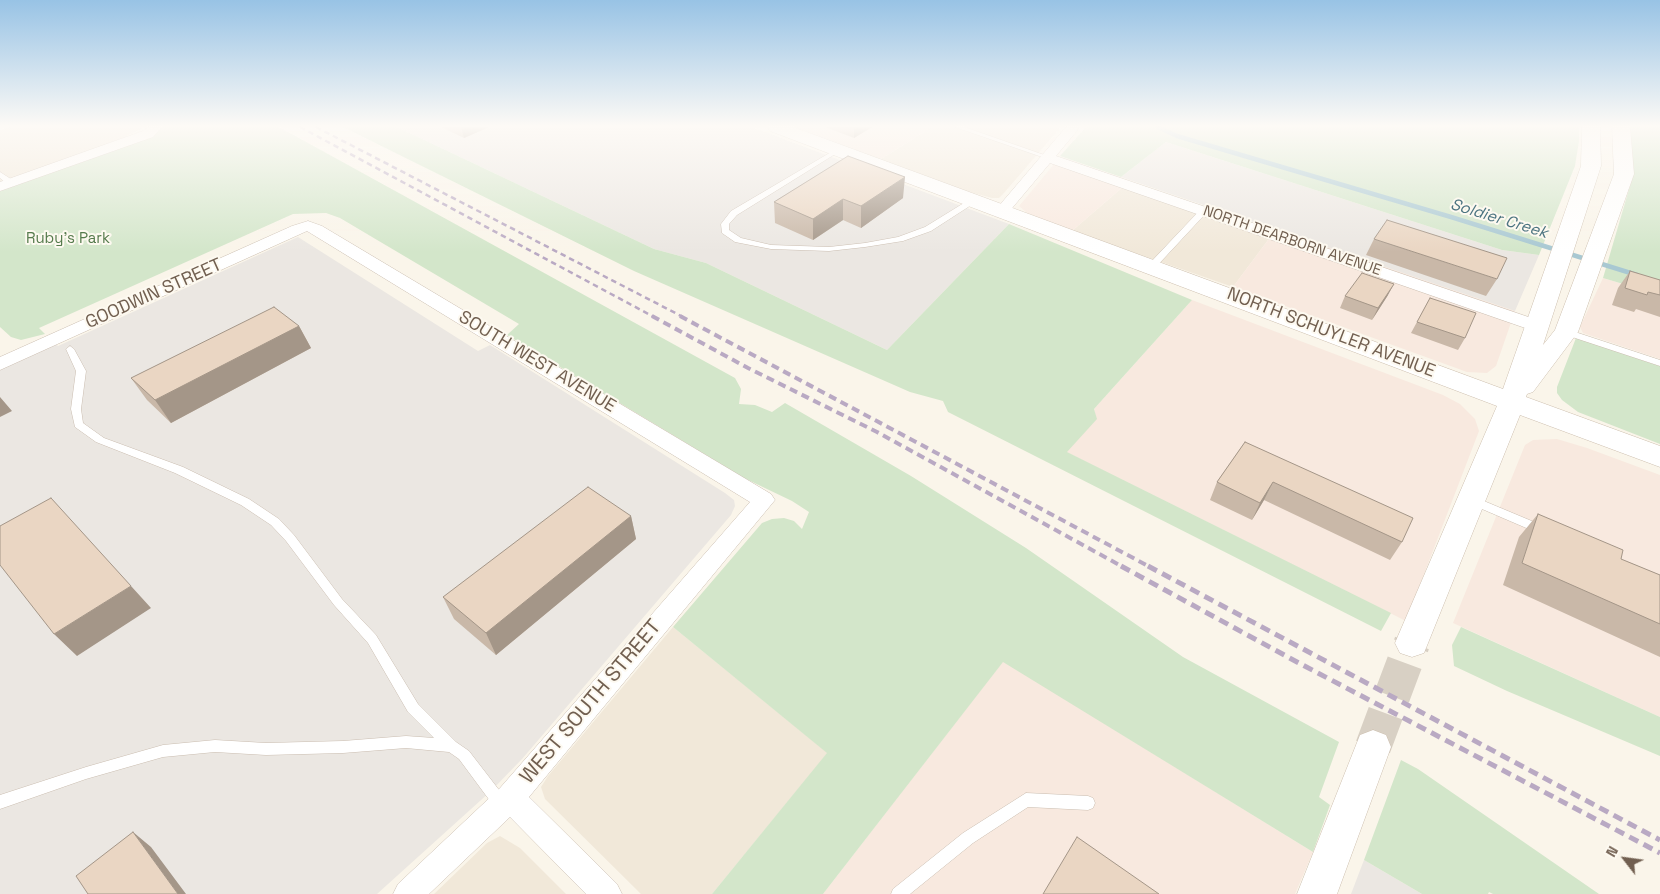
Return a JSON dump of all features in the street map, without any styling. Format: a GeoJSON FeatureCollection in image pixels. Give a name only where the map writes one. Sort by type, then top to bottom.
{"type":"FeatureCollection","features":[{"type":"Feature","properties":{"kind":"main road","name":"NORTH SCHUYLER AVENUE"},"geometry":{"type":"LineString","coordinates":[[889,169],[1660,457]]}},
{"type":"Feature","properties":{"kind":"main road"},"geometry":{"type":"LineString","coordinates":[[1412,643],[1512,401],[1590,169]]}},
{"type":"Feature","properties":{"kind":"main road"},"geometry":{"type":"LineString","coordinates":[[1512,401],[1566,332],[1624,174],[1624,169]]}},
{"type":"Feature","properties":{"kind":"main road"},"geometry":{"type":"LineString","coordinates":[[1317,894],[1373,747]]}},
{"type":"Feature","properties":{"kind":"street"},"geometry":{"type":"LineString","coordinates":[[4,181],[40,169]]}},
{"type":"Feature","properties":{"kind":"street"},"geometry":{"type":"LineString","coordinates":[[1003,210],[1038,169]]}},
{"type":"Feature","properties":{"kind":"street","name":"NORTH DEARBORN AVENUE"},"geometry":{"type":"LineString","coordinates":[[1082,169],[1537,326]]}},
{"type":"Feature","properties":{"kind":"street","name":"GOODWIN STREET"},"geometry":{"type":"LineString","coordinates":[[3,358],[297,229],[308,226]]}},
{"type":"Feature","properties":{"kind":"street","name":"SOUTH WEST AVENUE"},"geometry":{"type":"LineString","coordinates":[[308,226],[317,229],[764,500]]}},
{"type":"Feature","properties":{"kind":"street","name":"WEST SOUTH STREET"},"geometry":{"type":"LineString","coordinates":[[408,894],[506,801],[764,500]]}},
{"type":"Feature","properties":{"kind":"street"},"geometry":{"type":"LineString","coordinates":[[506,801],[608,894]]}},
{"type":"Feature","properties":{"kind":"lane"},"geometry":{"type":"LineString","coordinates":[[807,169],[734,213],[725,224],[725,231],[738,240],[771,247],[804,250],[856,246],[900,239],[928,229],[949,218],[975,200]]}},
{"type":"Feature","properties":{"kind":"lane"},"geometry":{"type":"LineString","coordinates":[[1152,266],[1204,211]]}},
{"type":"Feature","properties":{"kind":"lane"},"geometry":{"type":"LineString","coordinates":[[1566,332],[1660,363]]}},
{"type":"Feature","properties":{"kind":"lane"},"geometry":{"type":"LineString","coordinates":[[70,349],[81,371],[76,409],[78,425],[100,440],[179,470],[245,502],[275,522],[290,538],[338,602],[372,639],[412,708],[451,746],[464,755],[506,801]]}},
{"type":"Feature","properties":{"kind":"lane"},"geometry":{"type":"LineString","coordinates":[[1472,500],[1552,535]]}},
{"type":"Feature","properties":{"kind":"lane"},"geometry":{"type":"LineString","coordinates":[[0,802],[86,773],[163,751],[215,746],[266,749],[333,748],[406,742],[451,746]]}},
{"type":"Feature","properties":{"kind":"lane"},"geometry":{"type":"LineString","coordinates":[[898,894],[968,838],[1026,800],[1088,803]]}},
{"type":"Feature","properties":{"kind":"shaded area"},"geometry":{"type":"Polygon","coordinates":[[[0,169],[37,169],[0,182],[0,169]]]}},
{"type":"Feature","properties":{"kind":"shaded area"},"geometry":{"type":"Polygon","coordinates":[[[485,169],[863,169],[1009,224],[887,350],[706,263],[654,249],[485,169]]]}},
{"type":"Feature","properties":{"kind":"shaded area"},"geometry":{"type":"Polygon","coordinates":[[[907,169],[1025,169],[999,198],[966,191],[907,169]]]}},
{"type":"Feature","properties":{"kind":"shaded area"},"geometry":{"type":"Polygon","coordinates":[[[1050,169],[1072,169],[1124,186],[1072,231],[1027,213],[1019,206],[1050,169]]]}},
{"type":"Feature","properties":{"kind":"shaded area"},"geometry":{"type":"Polygon","coordinates":[[[1132,169],[1249,169],[1502,250],[1539,255],[1515,311],[1121,177],[1132,169]]]}},
{"type":"Feature","properties":{"kind":"shaded area"},"geometry":{"type":"Polygon","coordinates":[[[1124,186],[1271,236],[1233,287],[1072,231],[1124,186]]]}},
{"type":"Feature","properties":{"kind":"shaded area"},"geometry":{"type":"Polygon","coordinates":[[[1278,230],[1515,311],[1496,366],[1487,373],[1467,372],[1233,287],[1271,236],[1278,230]]]}},
{"type":"Feature","properties":{"kind":"shaded area"},"geometry":{"type":"Polygon","coordinates":[[[298,237],[478,351],[490,345],[725,493],[734,500],[735,506],[731,515],[522,759],[491,791],[377,894],[0,894],[0,368],[54,343],[58,346],[298,237]]]}},
{"type":"Feature","properties":{"kind":"shaded area"},"geometry":{"type":"Polygon","coordinates":[[[1603,278],[1660,295],[1660,359],[1583,333],[1580,327],[1603,278]]]}},
{"type":"Feature","properties":{"kind":"shaded area"},"geometry":{"type":"Polygon","coordinates":[[[1192,300],[1443,395],[1460,404],[1475,419],[1479,431],[1406,621],[1066,452],[1096,419],[1094,409],[1192,300]]]}},
{"type":"Feature","properties":{"kind":"shaded area"},"geometry":{"type":"Polygon","coordinates":[[[1557,439],[1660,475],[1660,717],[1453,623],[1525,445],[1533,440],[1557,439]]]}},
{"type":"Feature","properties":{"kind":"shaded area"},"geometry":{"type":"Polygon","coordinates":[[[673,627],[828,753],[712,894],[641,894],[545,799],[541,787],[548,776],[673,627]]]}},
{"type":"Feature","properties":{"kind":"shaded area"},"geometry":{"type":"Polygon","coordinates":[[[1003,661],[1313,852],[1295,894],[823,894],[1003,661]]]}},
{"type":"Feature","properties":{"kind":"shaded area"},"geometry":{"type":"Polygon","coordinates":[[[500,836],[520,848],[566,894],[434,894],[487,843],[500,836]]]}},
{"type":"Feature","properties":{"kind":"shaded area"},"geometry":{"type":"Polygon","coordinates":[[[1364,860],[1422,894],[1351,894],[1364,860]]]}},
{"type":"Feature","properties":{"kind":"green space","name":"Ruby's Park"},"geometry":{"type":"Polygon","coordinates":[[[63,169],[355,169],[735,378],[741,389],[739,404],[755,405],[772,412],[785,403],[911,476],[1026,548],[1183,657],[1339,742],[1319,797],[1330,805],[1313,852],[1003,662],[823,894],[712,894],[827,753],[673,627],[762,523],[772,519],[784,518],[794,521],[802,529],[809,512],[792,501],[744,478],[507,335],[519,324],[340,218],[326,213],[293,214],[39,328],[45,334],[21,340],[11,337],[0,327],[0,191],[63,169]]]}},
{"type":"Feature","properties":{"kind":"green space"},"geometry":{"type":"Polygon","coordinates":[[[427,169],[485,169],[654,249],[706,263],[887,350],[1009,224],[1192,300],[1094,409],[1097,419],[1067,452],[1391,613],[1381,631],[948,412],[943,401],[910,392],[634,271],[427,169]]]}},
{"type":"Feature","properties":{"kind":"green space"},"geometry":{"type":"Polygon","coordinates":[[[1097,169],[1132,169],[1121,177],[1097,169]]]}},
{"type":"Feature","properties":{"kind":"green space"},"geometry":{"type":"Polygon","coordinates":[[[1249,169],[1574,169],[1539,255],[1502,250],[1249,169]]]}},
{"type":"Feature","properties":{"kind":"green space"},"geometry":{"type":"Polygon","coordinates":[[[1631,169],[1660,169],[1660,295],[1603,278],[1632,179],[1631,169]]]}},
{"type":"Feature","properties":{"kind":"green space"},"geometry":{"type":"Polygon","coordinates":[[[1576,338],[1660,366],[1660,444],[1578,412],[1562,400],[1557,393],[1557,387],[1576,338]]]}},
{"type":"Feature","properties":{"kind":"green space"},"geometry":{"type":"Polygon","coordinates":[[[1461,627],[1660,717],[1660,756],[1507,691],[1454,666],[1452,645],[1461,627]]]}},
{"type":"Feature","properties":{"kind":"green space"},"geometry":{"type":"Polygon","coordinates":[[[1401,760],[1418,769],[1599,894],[1493,894],[1489,892],[1488,894],[1422,894],[1364,860],[1401,760]]]}},
{"type":"Feature","properties":{"kind":"building"},"geometry":{"type":"Polygon","coordinates":[[[828,169],[883,169],[905,177],[861,206],[843,199],[813,219],[774,202],[828,169]]]}},
{"type":"Feature","properties":{"kind":"building"},"geometry":{"type":"Polygon","coordinates":[[[1387,220],[1507,258],[1497,279],[1374,239],[1387,220]]]}},
{"type":"Feature","properties":{"kind":"building"},"geometry":{"type":"Polygon","coordinates":[[[1630,271],[1660,280],[1660,295],[1648,292],[1647,295],[1625,288],[1630,271]]]}},
{"type":"Feature","properties":{"kind":"building"},"geometry":{"type":"Polygon","coordinates":[[[1362,273],[1394,284],[1378,308],[1345,296],[1362,273]]]}},
{"type":"Feature","properties":{"kind":"building"},"geometry":{"type":"Polygon","coordinates":[[[1430,298],[1476,313],[1465,338],[1417,322],[1430,298]]]}},
{"type":"Feature","properties":{"kind":"building"},"geometry":{"type":"Polygon","coordinates":[[[274,307],[299,326],[155,400],[131,378],[274,307]]]}},
{"type":"Feature","properties":{"kind":"building"},"geometry":{"type":"Polygon","coordinates":[[[1245,442],[1413,518],[1402,542],[1273,482],[1260,503],[1217,482],[1245,442]]]}},
{"type":"Feature","properties":{"kind":"building"},"geometry":{"type":"Polygon","coordinates":[[[588,487],[631,516],[486,633],[443,597],[588,487]]]}},
{"type":"Feature","properties":{"kind":"building"},"geometry":{"type":"Polygon","coordinates":[[[51,498],[131,586],[54,634],[0,565],[0,526],[51,498]]]}},
{"type":"Feature","properties":{"kind":"building"},"geometry":{"type":"Polygon","coordinates":[[[1538,514],[1623,550],[1621,559],[1660,575],[1660,624],[1522,563],[1538,514]]]}},
{"type":"Feature","properties":{"kind":"building"},"geometry":{"type":"Polygon","coordinates":[[[133,832],[178,894],[88,894],[76,876],[133,832]]]}},
{"type":"Feature","properties":{"kind":"building"},"geometry":{"type":"Polygon","coordinates":[[[1077,837],[1159,894],[1043,894],[1077,837]]]}},
{"type":"Feature","properties":{"kind":"waterway","name":"Soldier Creek"},"geometry":{"type":"LineString","coordinates":[[1288,169],[1637,275]]}},
{"type":"Feature","properties":{"kind":"tunnel"},"geometry":{"type":"LineString","coordinates":[[1373,747],[1412,643]]}},
{"type":"Feature","properties":{"kind":"railway"},"geometry":{"type":"LineString","coordinates":[[378,169],[654,317]]}},
{"type":"Feature","properties":{"kind":"railway"},"geometry":{"type":"LineString","coordinates":[[397,169],[683,317]]}},
{"type":"Feature","properties":{"kind":"railway"},"geometry":{"type":"LineString","coordinates":[[652,316],[748,368],[877,432],[1123,567]]}},
{"type":"Feature","properties":{"kind":"railway"},"geometry":{"type":"LineString","coordinates":[[680,316],[1150,567]]}},
{"type":"Feature","properties":{"kind":"railway"},"geometry":{"type":"LineString","coordinates":[[1121,566],[1297,662],[1660,853]]}},
{"type":"Feature","properties":{"kind":"railway"},"geometry":{"type":"LineString","coordinates":[[1148,566],[1660,840]]}}]}
